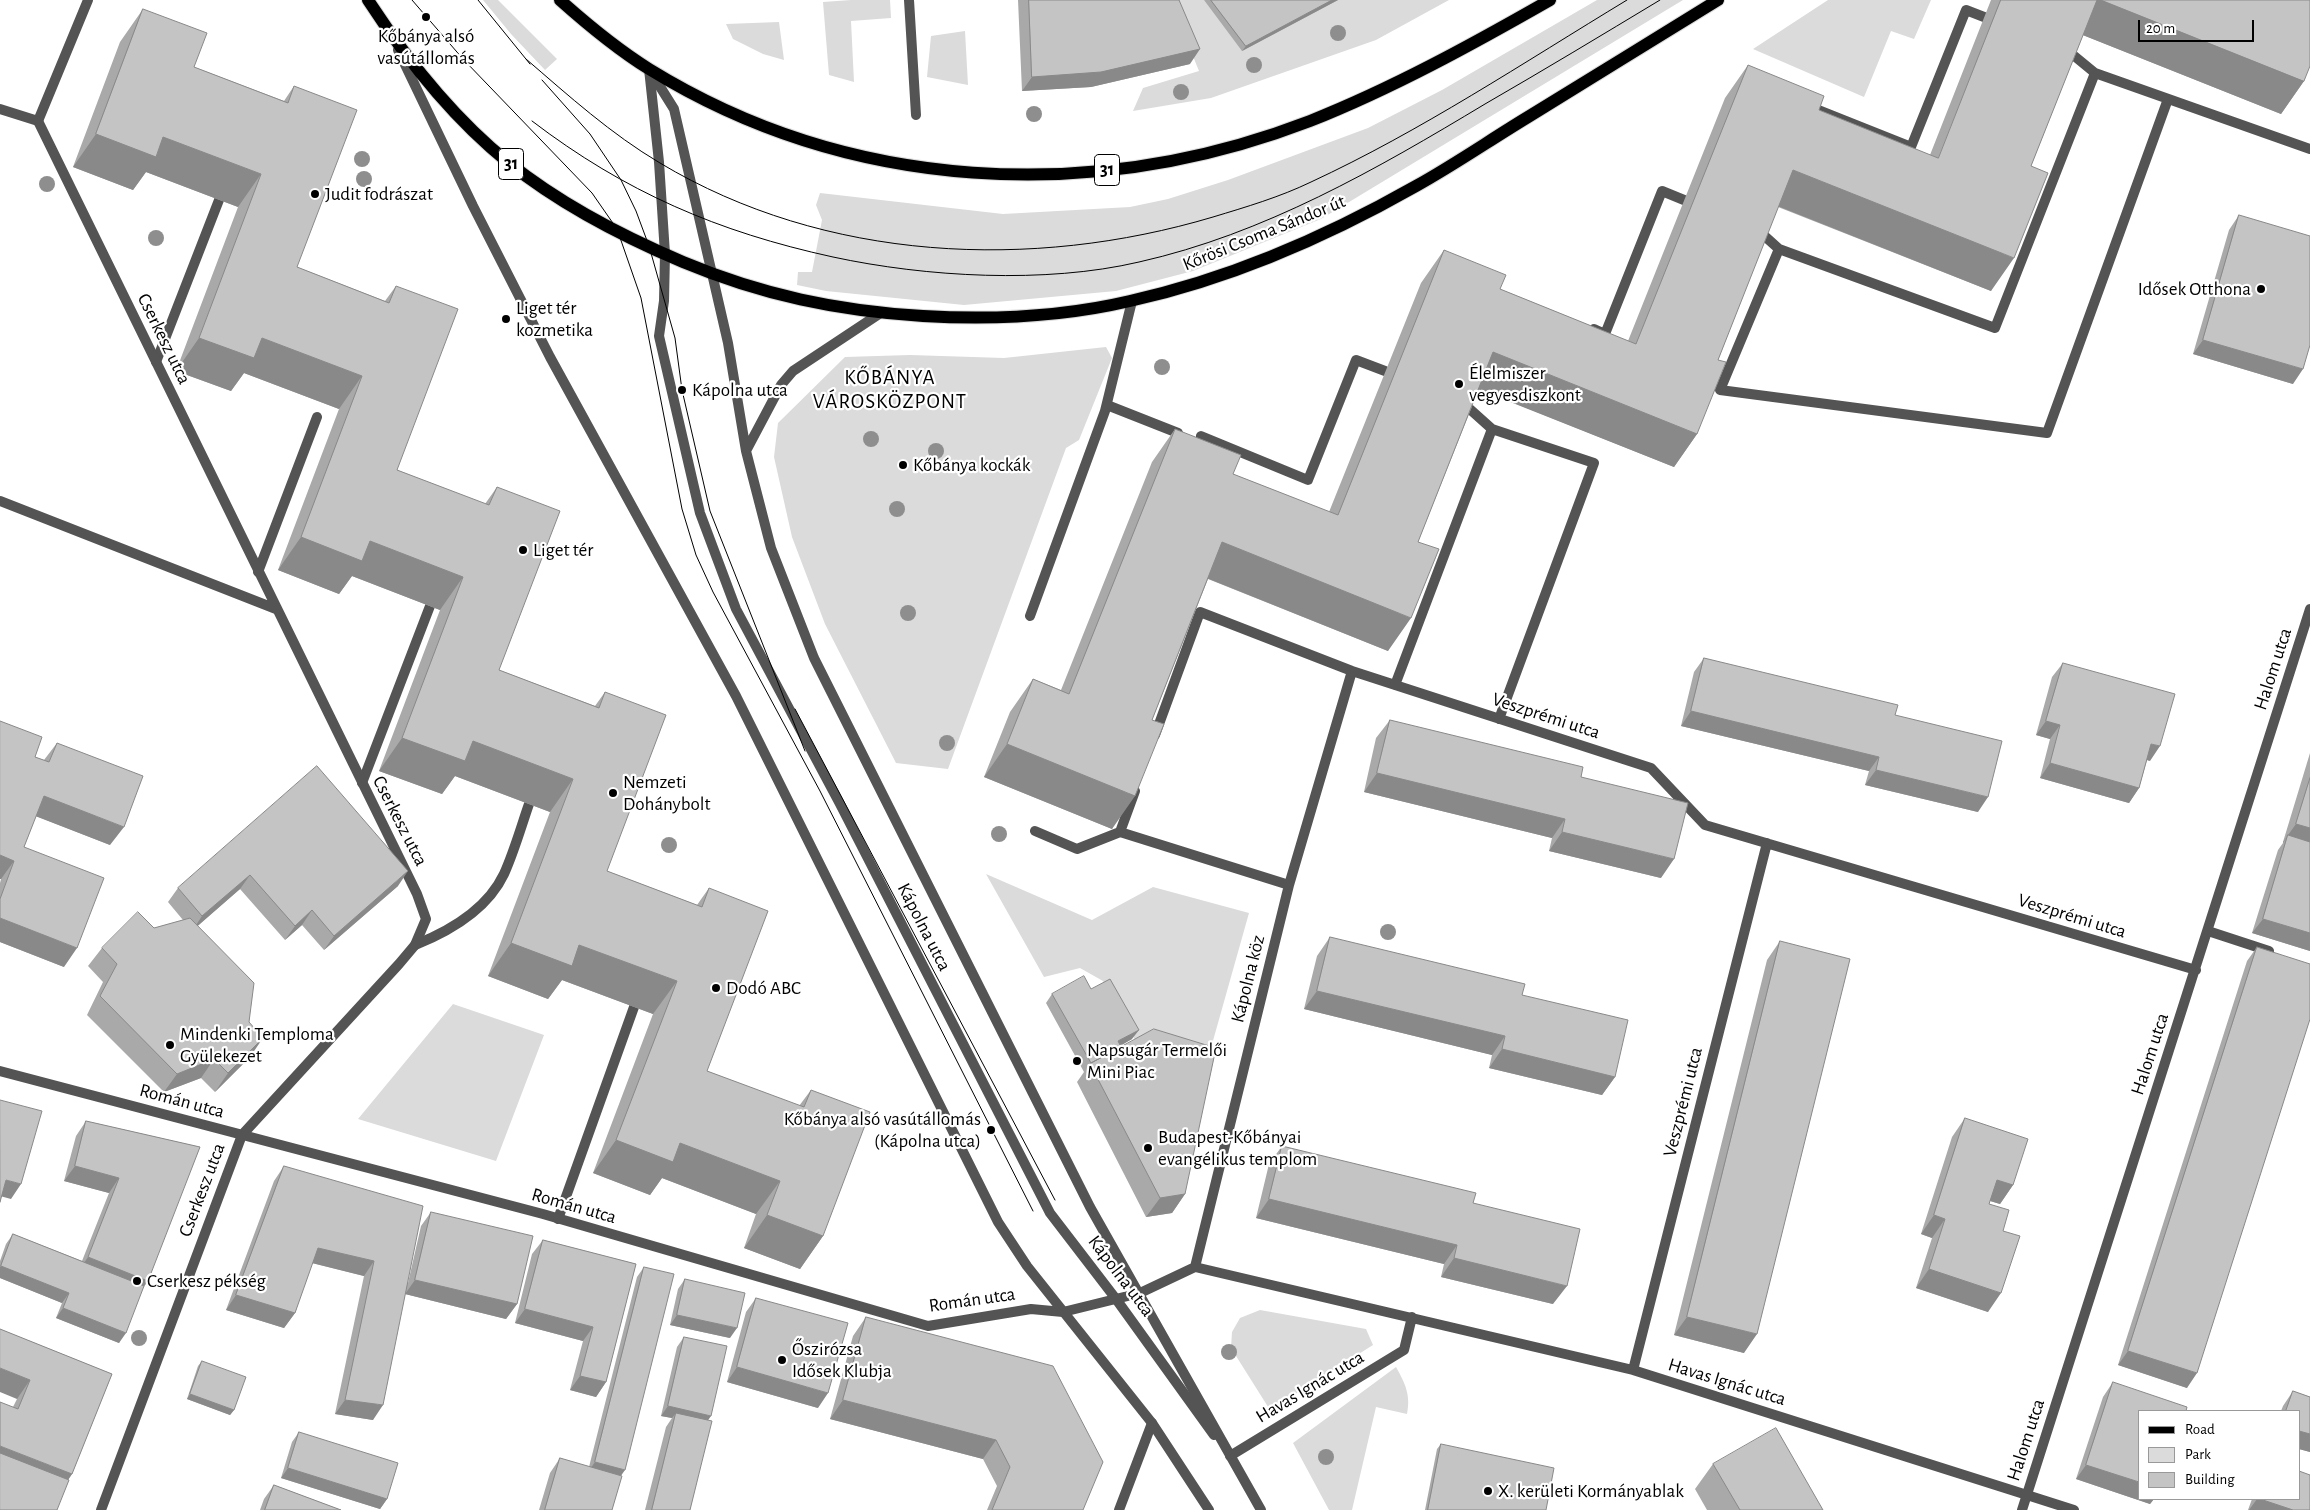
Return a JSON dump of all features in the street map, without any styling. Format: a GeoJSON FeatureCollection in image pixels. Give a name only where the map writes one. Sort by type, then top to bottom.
{"type":"FeatureCollection","features":[{"type":"Feature","properties":{"kind":"main road","name":"31"},"geometry":{"type":"LineString","coordinates":[[368,0],[390,33],[432,87],[476,133],[509,162],[545,189],[665,254],[713,274]]}},
{"type":"Feature","properties":{"kind":"main road","name":"Kápolna utca"},"geometry":{"type":"LineString","coordinates":[[560,0],[596,31],[648,69]]}},
{"type":"Feature","properties":{"kind":"main road","name":"31"},"geometry":{"type":"LineString","coordinates":[[648,69],[728,111],[812,144],[847,154],[932,170],[1014,176],[1100,170],[1179,159],[1243,142],[1308,121],[1364,98],[1489,35],[1550,0]]}},
{"type":"Feature","properties":{"kind":"main road","name":"Kőrösi Csoma Sándor út"},"geometry":{"type":"LineString","coordinates":[[713,274],[778,296],[879,314],[973,319],[1081,311],[1132,301],[1196,283],[1250,264],[1301,243],[1407,191],[1718,0]]}},
{"type":"Feature","properties":{"kind":"street"},"geometry":{"type":"LineString","coordinates":[[0,109],[38,121],[88,0]]}},
{"type":"Feature","properties":{"kind":"street"},"geometry":{"type":"LineString","coordinates":[[908,0],[916,114]]}},
{"type":"Feature","properties":{"kind":"street"},"geometry":{"type":"LineString","coordinates":[[1801,103],[1911,147],[1966,10],[1984,17]]}},
{"type":"Feature","properties":{"kind":"street"},"geometry":{"type":"LineString","coordinates":[[390,33],[473,206],[550,357],[736,696],[998,1222],[1027,1266],[1152,1423],[1209,1510]]}},
{"type":"Feature","properties":{"kind":"street"},"geometry":{"type":"LineString","coordinates":[[2067,50],[2095,73],[2310,149]]}},
{"type":"Feature","properties":{"kind":"street","name":"Kápolna utca"},"geometry":{"type":"LineString","coordinates":[[648,69],[659,162],[665,254],[664,301],[659,336],[700,513],[736,609],[845,813],[1050,1213],[1116,1299],[1230,1456]]}},
{"type":"Feature","properties":{"kind":"street","name":"Kápolna utca"},"geometry":{"type":"LineString","coordinates":[[648,69],[674,108],[736,382],[746,451],[771,548],[814,658],[1090,1207],[1230,1456]]}},
{"type":"Feature","properties":{"kind":"street"},"geometry":{"type":"LineString","coordinates":[[1759,230],[1779,249],[1995,328],[2095,73]]}},
{"type":"Feature","properties":{"kind":"street"},"geometry":{"type":"LineString","coordinates":[[1779,249],[1720,390],[2047,433],[2168,99]]}},
{"type":"Feature","properties":{"kind":"street","name":"Cserkesz utca"},"geometry":{"type":"LineString","coordinates":[[38,121],[423,908],[426,919],[415,945],[242,1135],[101,1510]]}},
{"type":"Feature","properties":{"kind":"street"},"geometry":{"type":"LineString","coordinates":[[1587,326],[1605,334],[1662,191],[1684,200]]}},
{"type":"Feature","properties":{"kind":"street"},"geometry":{"type":"LineString","coordinates":[[156,362],[220,200]]}},
{"type":"Feature","properties":{"kind":"street"},"geometry":{"type":"LineString","coordinates":[[1030,616],[1107,405],[1132,301]]}},
{"type":"Feature","properties":{"kind":"street"},"geometry":{"type":"LineString","coordinates":[[746,451],[781,385],[793,371],[879,314]]}},
{"type":"Feature","properties":{"kind":"street"},"geometry":{"type":"LineString","coordinates":[[1201,436],[1308,480],[1356,360],[1385,371]]}},
{"type":"Feature","properties":{"kind":"street"},"geometry":{"type":"LineString","coordinates":[[1463,403],[1492,429],[1594,463],[1499,719]]}},
{"type":"Feature","properties":{"kind":"street"},"geometry":{"type":"LineString","coordinates":[[1107,405],[1178,433]]}},
{"type":"Feature","properties":{"kind":"street"},"geometry":{"type":"LineString","coordinates":[[258,572],[317,417]]}},
{"type":"Feature","properties":{"kind":"street"},"geometry":{"type":"LineString","coordinates":[[1395,685],[1492,429]]}},
{"type":"Feature","properties":{"kind":"street"},"geometry":{"type":"LineString","coordinates":[[0,501],[276,610]]}},
{"type":"Feature","properties":{"kind":"street"},"geometry":{"type":"LineString","coordinates":[[362,783],[430,606]]}},
{"type":"Feature","properties":{"kind":"street","name":"Halom utca"},"geometry":{"type":"LineString","coordinates":[[2022,1510],[2310,609]]}},
{"type":"Feature","properties":{"kind":"street","name":"Veszprémi utca"},"geometry":{"type":"LineString","coordinates":[[1150,750],[1200,612],[1395,685],[1652,768],[1705,825],[2196,970]]}},
{"type":"Feature","properties":{"kind":"street","name":"Kápolna köz"},"geometry":{"type":"LineString","coordinates":[[1195,1267],[1289,885],[1352,670]]}},
{"type":"Feature","properties":{"kind":"street"},"geometry":{"type":"LineString","coordinates":[[1120,832],[1140,777]]}},
{"type":"Feature","properties":{"kind":"street"},"geometry":{"type":"LineString","coordinates":[[415,945],[443,934],[465,920],[482,903],[504,875],[529,804]]}},
{"type":"Feature","properties":{"kind":"street"},"geometry":{"type":"LineString","coordinates":[[1035,831],[1077,849],[1120,832],[1289,885]]}},
{"type":"Feature","properties":{"kind":"street","name":"Veszprémi utca"},"geometry":{"type":"LineString","coordinates":[[1633,1370],[1767,843]]}},
{"type":"Feature","properties":{"kind":"street"},"geometry":{"type":"LineString","coordinates":[[2208,931],[2282,955]]}},
{"type":"Feature","properties":{"kind":"street"},"geometry":{"type":"LineString","coordinates":[[558,1219],[634,1007]]}},
{"type":"Feature","properties":{"kind":"street","name":"Román utca"},"geometry":{"type":"LineString","coordinates":[[0,1071],[558,1219],[928,1326],[1031,1309],[1063,1312],[1140,1293]]}},
{"type":"Feature","properties":{"kind":"street"},"geometry":{"type":"LineString","coordinates":[[1140,1293],[1195,1267]]}},
{"type":"Feature","properties":{"kind":"street","name":"Havas Ignác utca"},"geometry":{"type":"LineString","coordinates":[[1195,1267],[1633,1370],[2074,1510]]}},
{"type":"Feature","properties":{"kind":"street","name":"Havas Ignác utca"},"geometry":{"type":"LineString","coordinates":[[1230,1456],[1404,1350],[1412,1317]]}},
{"type":"Feature","properties":{"kind":"street"},"geometry":{"type":"LineString","coordinates":[[1119,1510],[1152,1423]]}},
{"type":"Feature","properties":{"kind":"street"},"geometry":{"type":"LineString","coordinates":[[1230,1456],[1261,1510]]}},
{"type":"Feature","properties":{"kind":"green space"},"geometry":{"type":"Polygon","coordinates":[[[483,0],[498,0],[557,59],[545,70],[511,34],[483,0]]]}},
{"type":"Feature","properties":{"kind":"green space"},"geometry":{"type":"Polygon","coordinates":[[[890,0],[891,18],[851,21],[854,82],[829,75],[823,2],[890,0]]]}},
{"type":"Feature","properties":{"kind":"green space"},"geometry":{"type":"Polygon","coordinates":[[[1170,0],[1449,0],[1376,40],[1211,98],[1133,111],[1143,88],[1199,71],[1170,0]]]}},
{"type":"Feature","properties":{"kind":"green space"},"geometry":{"type":"Polygon","coordinates":[[[1597,0],[1683,0],[1321,219],[1193,271],[1116,291],[964,305],[826,291],[797,285],[798,272],[812,272],[822,220],[816,205],[820,193],[1003,214],[1130,207],[1168,199],[1228,180],[1368,128],[1442,90],[1597,0]]]}},
{"type":"Feature","properties":{"kind":"green space"},"geometry":{"type":"Polygon","coordinates":[[[1828,0],[1931,0],[1914,39],[1891,31],[1864,97],[1753,49],[1828,0]]]}},
{"type":"Feature","properties":{"kind":"green space"},"geometry":{"type":"Polygon","coordinates":[[[779,22],[784,60],[763,54],[733,39],[726,24],[779,22]]]}},
{"type":"Feature","properties":{"kind":"green space"},"geometry":{"type":"Polygon","coordinates":[[[965,31],[968,85],[927,77],[931,36],[965,31]]]}},
{"type":"Feature","properties":{"kind":"green space"},"geometry":{"type":"Polygon","coordinates":[[[1106,347],[1112,358],[1079,440],[1066,448],[948,769],[896,763],[825,624],[792,537],[774,457],[778,423],[845,357],[910,355],[1004,358],[1106,347]]]}},
{"type":"Feature","properties":{"kind":"green space"},"geometry":{"type":"Polygon","coordinates":[[[986,874],[1092,920],[1153,887],[1249,913],[1207,1062],[1135,1040],[1103,981],[1080,968],[1044,977],[986,874]]]}},
{"type":"Feature","properties":{"kind":"green space"},"geometry":{"type":"Polygon","coordinates":[[[453,1004],[544,1035],[496,1161],[358,1119],[453,1004]]]}},
{"type":"Feature","properties":{"kind":"green space"},"geometry":{"type":"Polygon","coordinates":[[[1260,1310],[1366,1329],[1373,1345],[1270,1410],[1231,1348],[1232,1332],[1240,1318],[1260,1310]]]}},
{"type":"Feature","properties":{"kind":"green space"},"geometry":{"type":"Polygon","coordinates":[[[1396,1367],[1406,1389],[1408,1401],[1407,1414],[1376,1407],[1352,1510],[1329,1510],[1293,1443],[1396,1367]]]}},
{"type":"Feature","properties":{"kind":"building"},"geometry":{"type":"Polygon","coordinates":[[[1029,0],[1179,0],[1200,49],[1101,72],[1032,77],[1029,0]]]}},
{"type":"Feature","properties":{"kind":"building"},"geometry":{"type":"Polygon","coordinates":[[[1211,0],[1332,0],[1246,46],[1211,0]]]}},
{"type":"Feature","properties":{"kind":"building"},"geometry":{"type":"Polygon","coordinates":[[[2001,0],[2097,0],[2031,166],[2048,173],[2014,258],[1793,170],[1718,360],[1726,362],[1697,434],[1493,352],[1418,542],[1439,549],[1411,618],[1222,542],[1152,720],[1164,724],[1135,796],[1007,744],[1033,679],[1069,694],[1175,429],[1241,455],[1233,474],[1338,515],[1444,250],[1506,275],[1500,289],[1636,344],[1748,65],[1824,96],[1819,110],[1938,158],[2001,0]]]}},
{"type":"Feature","properties":{"kind":"building"},"geometry":{"type":"Polygon","coordinates":[[[2101,0],[2310,0],[2310,66],[2304,81],[2101,0]]]}},
{"type":"Feature","properties":{"kind":"building"},"geometry":{"type":"Polygon","coordinates":[[[143,9],[207,33],[194,67],[288,103],[294,86],[357,110],[297,267],[389,303],[396,286],[458,309],[397,470],[489,505],[497,487],[560,511],[499,670],[599,708],[605,692],[666,715],[607,871],[702,907],[709,888],[768,911],[707,1071],[804,1107],[811,1090],[870,1112],[823,1236],[767,1215],[780,1181],[680,1143],[673,1162],[616,1140],[677,981],[579,945],[572,966],[511,943],[573,779],[473,741],[465,761],[402,738],[463,577],[370,541],[362,561],[301,537],[362,376],[262,338],[254,358],[199,338],[261,174],[163,137],[156,157],[96,134],[143,9]]]}},
{"type":"Feature","properties":{"kind":"building","name":"Idősek Otthona"},"geometry":{"type":"Polygon","coordinates":[[[2239,215],[2310,236],[2310,345],[2303,369],[2203,340],[2239,215]]]}},
{"type":"Feature","properties":{"kind":"building"},"geometry":{"type":"Polygon","coordinates":[[[1704,658],[1898,705],[1895,715],[2002,741],[1988,797],[1876,770],[1879,757],[1691,711],[1704,658]]]}},
{"type":"Feature","properties":{"kind":"building"},"geometry":{"type":"Polygon","coordinates":[[[2063,663],[2175,694],[2160,746],[2151,744],[2139,788],[2050,763],[2060,725],[2046,721],[2063,663]]]}},
{"type":"Feature","properties":{"kind":"building"},"geometry":{"type":"Polygon","coordinates":[[[1390,720],[1583,767],[1581,777],[1688,803],[1674,859],[1562,832],[1565,819],[1377,773],[1390,720]]]}},
{"type":"Feature","properties":{"kind":"building"},"geometry":{"type":"Polygon","coordinates":[[[0,721],[42,737],[35,757],[49,762],[57,743],[143,776],[124,827],[44,796],[24,847],[104,878],[77,948],[0,918],[0,899],[14,861],[0,855],[0,721]]]}},
{"type":"Feature","properties":{"kind":"building"},"geometry":{"type":"Polygon","coordinates":[[[317,766],[408,871],[334,936],[312,910],[295,926],[250,875],[202,916],[178,888],[317,766]]]}},
{"type":"Feature","properties":{"kind":"building"},"geometry":{"type":"Polygon","coordinates":[[[2310,778],[2310,828],[2296,824],[2310,778]]]}},
{"type":"Feature","properties":{"kind":"building"},"geometry":{"type":"Polygon","coordinates":[[[2288,835],[2310,842],[2310,933],[2263,919],[2288,835]]]}},
{"type":"Feature","properties":{"kind":"building"},"geometry":{"type":"Polygon","coordinates":[[[138,912],[154,928],[190,918],[254,983],[249,1022],[263,1038],[228,1073],[214,1059],[177,1074],[100,996],[117,964],[102,948],[138,912]]]}},
{"type":"Feature","properties":{"kind":"building"},"geometry":{"type":"Polygon","coordinates":[[[1330,937],[1525,984],[1522,995],[1628,1020],[1615,1077],[1502,1049],[1505,1036],[1317,991],[1330,937]]]}},
{"type":"Feature","properties":{"kind":"building"},"geometry":{"type":"Polygon","coordinates":[[[1780,941],[1850,959],[1757,1334],[1687,1317],[1780,941]]]}},
{"type":"Feature","properties":{"kind":"building"},"geometry":{"type":"Polygon","coordinates":[[[2257,947],[2310,964],[2310,1019],[2197,1373],[2128,1351],[2257,947]]]}},
{"type":"Feature","properties":{"kind":"building"},"geometry":{"type":"Polygon","coordinates":[[[1084,976],[1091,989],[1110,979],[1139,1030],[1118,1041],[1121,1047],[1091,1063],[1052,994],[1084,976]]]}},
{"type":"Feature","properties":{"kind":"building","name":"Budapest-Kőbányai evangélikus templom"},"geometry":{"type":"Polygon","coordinates":[[[1154,1029],[1216,1048],[1185,1194],[1160,1198],[1090,1064],[1154,1029]]]}},
{"type":"Feature","properties":{"kind":"building"},"geometry":{"type":"Polygon","coordinates":[[[0,1100],[42,1111],[21,1184],[6,1180],[0,1202],[0,1100]]]}},
{"type":"Feature","properties":{"kind":"building"},"geometry":{"type":"Polygon","coordinates":[[[1965,1118],[2028,1139],[2013,1185],[1997,1180],[1989,1204],[2009,1210],[2003,1231],[2020,1236],[2001,1293],[1929,1269],[1945,1219],[1934,1215],[1965,1118]]]}},
{"type":"Feature","properties":{"kind":"building"},"geometry":{"type":"Polygon","coordinates":[[[86,1121],[200,1147],[148,1281],[88,1257],[119,1178],[75,1166],[86,1121]]]}},
{"type":"Feature","properties":{"kind":"building"},"geometry":{"type":"Polygon","coordinates":[[[1282,1146],[1476,1193],[1473,1203],[1580,1229],[1567,1286],[1454,1258],[1457,1245],[1269,1199],[1282,1146]]]}},
{"type":"Feature","properties":{"kind":"building"},"geometry":{"type":"Polygon","coordinates":[[[284,1166],[423,1206],[383,1405],[345,1400],[374,1261],[318,1248],[295,1313],[236,1295],[284,1166]]]}},
{"type":"Feature","properties":{"kind":"building"},"geometry":{"type":"Polygon","coordinates":[[[431,1212],[533,1236],[517,1304],[415,1280],[431,1212]]]}},
{"type":"Feature","properties":{"kind":"building"},"geometry":{"type":"Polygon","coordinates":[[[13,1234],[144,1286],[126,1333],[63,1308],[69,1293],[1,1266],[13,1234]]]}},
{"type":"Feature","properties":{"kind":"building"},"geometry":{"type":"Polygon","coordinates":[[[543,1240],[636,1264],[606,1382],[580,1376],[593,1327],[525,1309],[543,1240]]]}},
{"type":"Feature","properties":{"kind":"building"},"geometry":{"type":"Polygon","coordinates":[[[644,1267],[674,1274],[625,1470],[595,1462],[644,1267]]]}},
{"type":"Feature","properties":{"kind":"building"},"geometry":{"type":"Polygon","coordinates":[[[685,1279],[745,1293],[737,1328],[677,1315],[685,1279]]]}},
{"type":"Feature","properties":{"kind":"building","name":"Őszirózsa Idősek Klubja"},"geometry":{"type":"Polygon","coordinates":[[[756,1298],[848,1323],[828,1393],[737,1367],[756,1298]]]}},
{"type":"Feature","properties":{"kind":"building"},"geometry":{"type":"Polygon","coordinates":[[[866,1317],[1053,1366],[1103,1462],[1083,1510],[992,1510],[1010,1467],[996,1440],[843,1400],[866,1317]]]}},
{"type":"Feature","properties":{"kind":"building"},"geometry":{"type":"Polygon","coordinates":[[[0,1329],[112,1374],[72,1474],[0,1446],[0,1402],[18,1409],[30,1380],[0,1368],[0,1329]]]}},
{"type":"Feature","properties":{"kind":"building"},"geometry":{"type":"Polygon","coordinates":[[[684,1337],[727,1346],[711,1416],[668,1406],[684,1337]]]}},
{"type":"Feature","properties":{"kind":"building"},"geometry":{"type":"Polygon","coordinates":[[[202,1361],[246,1377],[234,1410],[190,1394],[202,1361]]]}},
{"type":"Feature","properties":{"kind":"building"},"geometry":{"type":"Polygon","coordinates":[[[2113,1382],[2187,1407],[2186,1410],[2138,1410],[2138,1482],[2086,1465],[2113,1382]]]}},
{"type":"Feature","properties":{"kind":"building"},"geometry":{"type":"Polygon","coordinates":[[[2293,1391],[2310,1397],[2310,1434],[2300,1431],[2300,1410],[2286,1410],[2293,1391]]]}},
{"type":"Feature","properties":{"kind":"building"},"geometry":{"type":"Polygon","coordinates":[[[676,1413],[712,1421],[690,1510],[652,1510],[676,1413]]]}},
{"type":"Feature","properties":{"kind":"building"},"geometry":{"type":"Polygon","coordinates":[[[1776,1428],[1823,1510],[1740,1510],[1713,1464],[1776,1428]]]}},
{"type":"Feature","properties":{"kind":"building"},"geometry":{"type":"Polygon","coordinates":[[[299,1432],[398,1463],[387,1499],[288,1468],[299,1432]]]}},
{"type":"Feature","properties":{"kind":"building","name":"X. kerületi Kormányablak"},"geometry":{"type":"Polygon","coordinates":[[[1441,1444],[1554,1468],[1546,1510],[1428,1510],[1441,1444]]]}},
{"type":"Feature","properties":{"kind":"building"},"geometry":{"type":"Polygon","coordinates":[[[0,1453],[69,1480],[57,1510],[0,1510],[0,1453]]]}},
{"type":"Feature","properties":{"kind":"building"},"geometry":{"type":"Polygon","coordinates":[[[560,1458],[622,1476],[612,1510],[545,1510],[560,1458]]]}},
{"type":"Feature","properties":{"kind":"building"},"geometry":{"type":"Polygon","coordinates":[[[2300,1471],[2310,1475],[2310,1510],[2293,1510],[2263,1500],[2300,1500],[2300,1471]]]}},
{"type":"Feature","properties":{"kind":"building"},"geometry":{"type":"Polygon","coordinates":[[[274,1485],[341,1510],[265,1510],[274,1485]]]}},
{"type":"Feature","properties":{"kind":"tram line"},"geometry":{"type":"LineString","coordinates":[[412,0],[463,59],[592,193],[617,229],[641,298],[682,509],[696,555],[713,592],[820,791],[1033,1211]]}},
{"type":"Feature","properties":{"kind":"tram line"},"geometry":{"type":"LineString","coordinates":[[478,0],[530,64]]}},
{"type":"Feature","properties":{"kind":"tram line"},"geometry":{"type":"LineString","coordinates":[[526,59],[624,140],[660,163],[724,196],[791,221],[860,238],[930,247],[1002,250],[1073,245],[1144,234],[1213,217],[1287,192],[1352,162],[1432,119],[1627,0]]}},
{"type":"Feature","properties":{"kind":"tram line"},"geometry":{"type":"LineString","coordinates":[[532,121],[602,169],[638,189],[712,222],[791,247],[869,264],[946,273],[1025,275],[1103,269],[1185,250],[1231,235],[1318,197],[1403,152],[1660,0]]}},
{"type":"Feature","properties":{"kind":"tram line"},"geometry":{"type":"LineString","coordinates":[[542,80],[590,134],[621,180],[636,211],[649,246],[675,338],[682,390],[710,511],[805,751]]}},
{"type":"Feature","properties":{"kind":"tram line"},"geometry":{"type":"LineString","coordinates":[[795,709],[1055,1200]]}},
{"type":"Feature","properties":{"kind":"place","name":"Kőbánya alsó vasútállomás"},"geometry":{"type":"Point","coordinates":[426,17]}},
{"type":"Feature","properties":{"kind":"place","name":"Judit fodrászat"},"geometry":{"type":"Point","coordinates":[315,194]}},
{"type":"Feature","properties":{"kind":"place","name":"Idősek Otthona"},"geometry":{"type":"Point","coordinates":[2261,289]}},
{"type":"Feature","properties":{"kind":"place","name":"Liget tér kozmetika"},"geometry":{"type":"Point","coordinates":[506,319]}},
{"type":"Feature","properties":{"kind":"place","name":"Élelmiszer vegyesdiszkont"},"geometry":{"type":"Point","coordinates":[1459,384]}},
{"type":"Feature","properties":{"kind":"place","name":"Kápolna utca"},"geometry":{"type":"Point","coordinates":[682,390]}},
{"type":"Feature","properties":{"kind":"place","name":"Kőbánya kockák"},"geometry":{"type":"Point","coordinates":[903,465]}},
{"type":"Feature","properties":{"kind":"place","name":"Liget tér"},"geometry":{"type":"Point","coordinates":[523,550]}},
{"type":"Feature","properties":{"kind":"place","name":"Nemzeti Dohánybolt"},"geometry":{"type":"Point","coordinates":[613,793]}},
{"type":"Feature","properties":{"kind":"place","name":"Dodó ABC"},"geometry":{"type":"Point","coordinates":[716,988]}},
{"type":"Feature","properties":{"kind":"place","name":"Mindenki Temploma Gyülekezet"},"geometry":{"type":"Point","coordinates":[170,1045]}},
{"type":"Feature","properties":{"kind":"place","name":"Napsugár Termelői Mini Piac"},"geometry":{"type":"Point","coordinates":[1077,1061]}},
{"type":"Feature","properties":{"kind":"place","name":"Kőbánya alsó vasútállomás (Kápolna utca)"},"geometry":{"type":"Point","coordinates":[991,1130]}},
{"type":"Feature","properties":{"kind":"place","name":"Budapest-Kőbányai evangélikus templom"},"geometry":{"type":"Point","coordinates":[1148,1148]}},
{"type":"Feature","properties":{"kind":"place","name":"Cserkesz pékség"},"geometry":{"type":"Point","coordinates":[137,1281]}},
{"type":"Feature","properties":{"kind":"place","name":"Őszirózsa Idősek Klubja"},"geometry":{"type":"Point","coordinates":[782,1360]}},
{"type":"Feature","properties":{"kind":"place","name":"X. kerületi Kormányablak"},"geometry":{"type":"Point","coordinates":[1488,1491]}},
{"type":"Feature","properties":{"kind":"district","name":"KŐBÁNYA VÁROSKÖZPONT"},"geometry":{"type":"Point","coordinates":[890,390]}}]}
